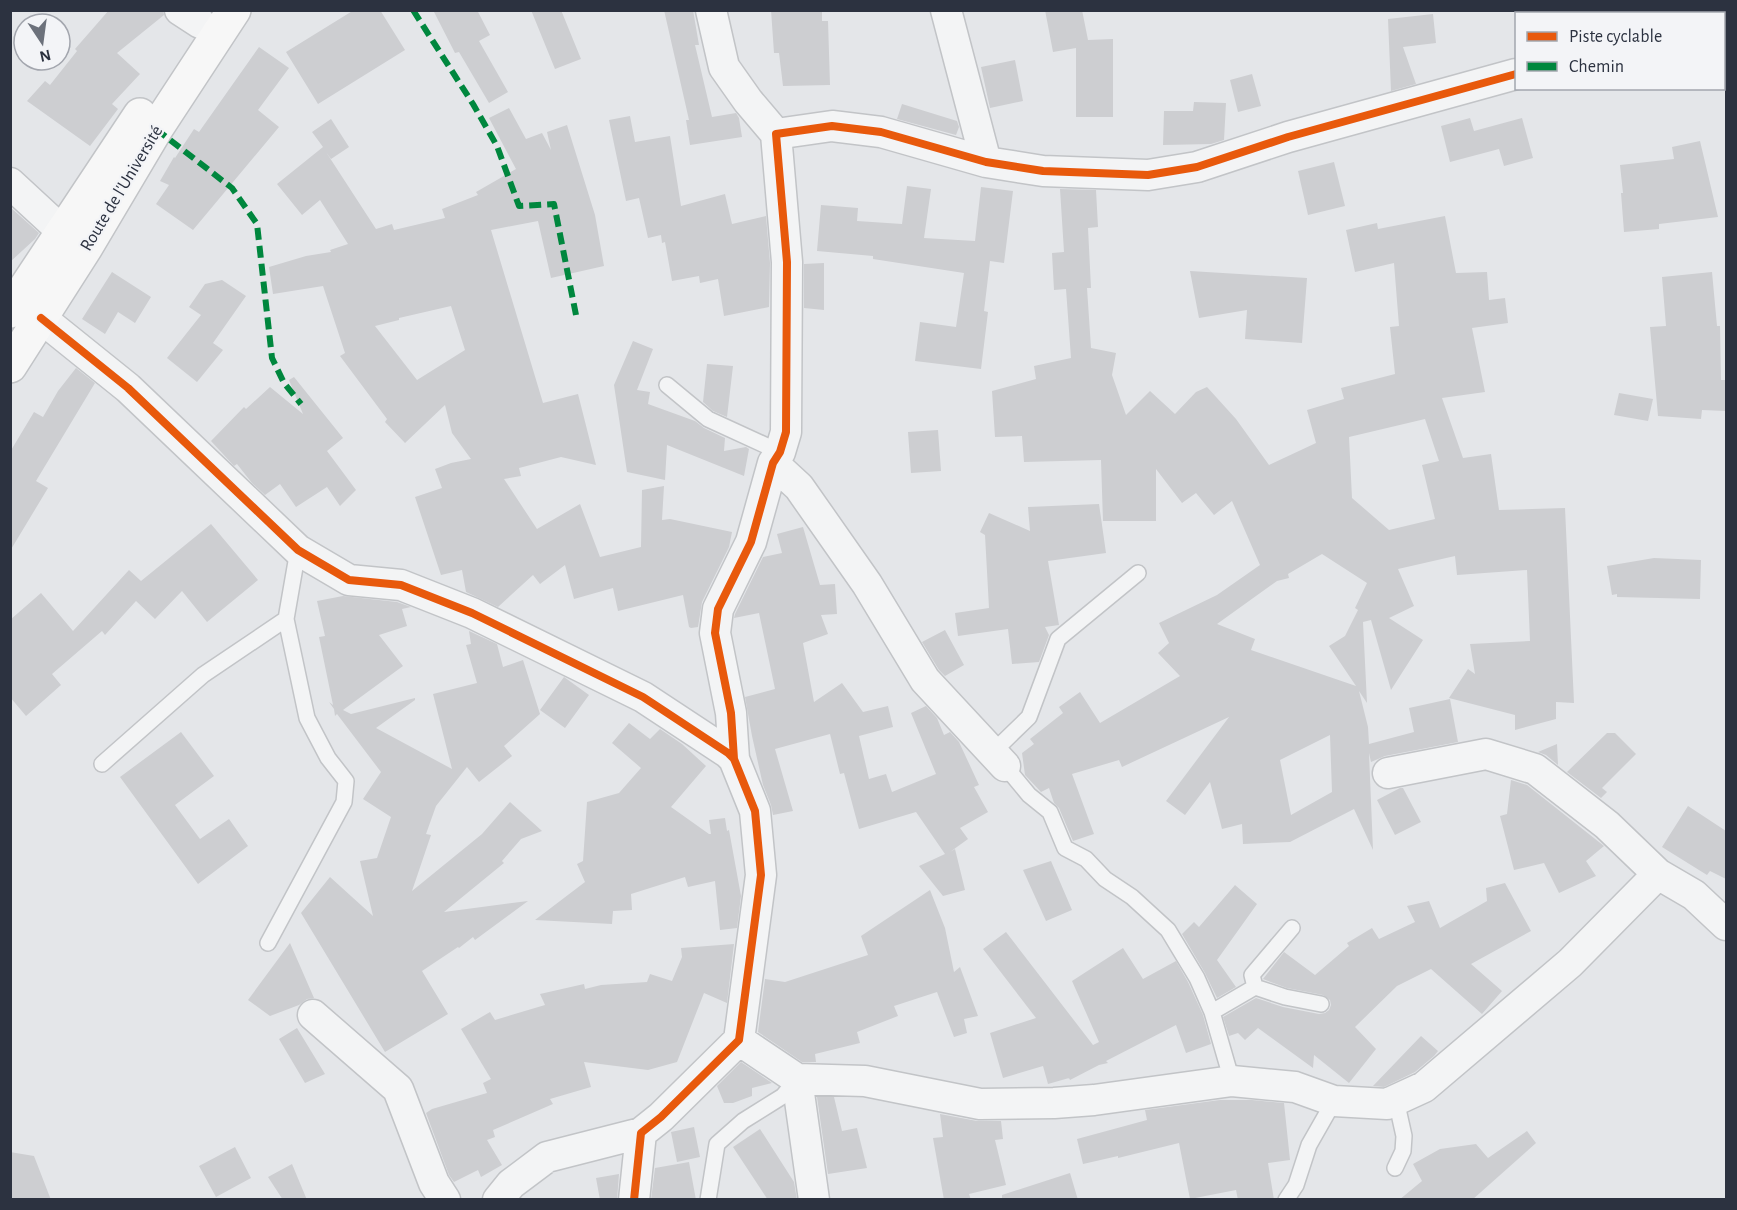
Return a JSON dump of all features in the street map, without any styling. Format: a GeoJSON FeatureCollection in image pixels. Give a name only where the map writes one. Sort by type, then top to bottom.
{"type":"FeatureCollection","features":[{"type":"Feature","properties":{"kind":"main road","name":"Route de l'Université"},"geometry":{"type":"LineString","coordinates":[[26,314],[156,129],[234,10]]}},
{"type":"Feature","properties":{"kind":"main road","name":"Route de l'Université"},"geometry":{"type":"LineString","coordinates":[[10,366],[26,314],[63,232],[196,15]]}},
{"type":"Feature","properties":{"kind":"street"},"geometry":{"type":"LineString","coordinates":[[498,1200],[511,1184],[548,1157],[641,1133],[661,1117],[739,1040],[761,875],[755,811],[734,759],[731,713],[715,633],[718,609],[751,542],[786,432],[787,262],[776,134],[748,101],[724,67],[711,10]]}},
{"type":"Feature","properties":{"kind":"street"},"geometry":{"type":"LineString","coordinates":[[946,10],[986,162]]}},
{"type":"Feature","properties":{"kind":"street"},"geometry":{"type":"LineString","coordinates":[[776,134],[832,126],[881,132],[986,162],[1043,171],[1148,176],[1197,167],[1288,137],[1515,74]]}},
{"type":"Feature","properties":{"kind":"street"},"geometry":{"type":"LineString","coordinates":[[10,183],[63,232]]}},
{"type":"Feature","properties":{"kind":"street"},"geometry":{"type":"LineString","coordinates":[[26,314],[128,388],[298,550],[349,580],[401,585],[472,613],[643,697],[734,759]]}},
{"type":"Feature","properties":{"kind":"street"},"geometry":{"type":"LineString","coordinates":[[776,458],[867,584],[924,680],[999,759]]}},
{"type":"Feature","properties":{"kind":"street"},"geometry":{"type":"LineString","coordinates":[[1388,773],[1486,754],[1535,769],[1607,825],[1658,874],[1694,895],[1726,925]]}},
{"type":"Feature","properties":{"kind":"street"},"geometry":{"type":"LineString","coordinates":[[739,1040],[797,1079],[865,1081],[980,1104],[1094,1100],[1232,1082],[1295,1087],[1334,1101],[1387,1104],[1424,1087],[1570,963],[1658,874]]}},
{"type":"Feature","properties":{"kind":"street"},"geometry":{"type":"LineString","coordinates":[[313,1015],[398,1089],[434,1183],[445,1200]]}},
{"type":"Feature","properties":{"kind":"street"},"geometry":{"type":"LineString","coordinates":[[797,1079],[814,1200]]}},
{"type":"Feature","properties":{"kind":"street"},"geometry":{"type":"LineString","coordinates":[[634,1200],[641,1133]]}},
{"type":"Feature","properties":{"kind":"lane"},"geometry":{"type":"LineString","coordinates":[[667,385],[708,419],[776,458]]}},
{"type":"Feature","properties":{"kind":"lane"},"geometry":{"type":"LineString","coordinates":[[268,943],[344,802],[346,781],[328,758],[307,718],[286,619],[298,550]]}},
{"type":"Feature","properties":{"kind":"lane"},"geometry":{"type":"LineString","coordinates":[[1138,573],[1058,639],[1029,717],[999,759],[1029,795],[1050,812],[1065,848],[1086,860],[1105,879],[1132,897],[1167,930],[1197,978],[1212,1012],[1232,1082]]}},
{"type":"Feature","properties":{"kind":"lane"},"geometry":{"type":"LineString","coordinates":[[102,764],[204,675],[286,619]]}},
{"type":"Feature","properties":{"kind":"lane"},"geometry":{"type":"LineString","coordinates":[[1255,987],[1252,975],[1292,928]]}},
{"type":"Feature","properties":{"kind":"lane"},"geometry":{"type":"LineString","coordinates":[[1212,1012],[1255,987],[1285,997],[1321,1004]]}},
{"type":"Feature","properties":{"kind":"lane"},"geometry":{"type":"LineString","coordinates":[[708,1200],[717,1144],[743,1121],[783,1096],[797,1079]]}},
{"type":"Feature","properties":{"kind":"lane"},"geometry":{"type":"LineString","coordinates":[[1395,1168],[1403,1151],[1404,1136],[1396,1100]]}},
{"type":"Feature","properties":{"kind":"lane"},"geometry":{"type":"LineString","coordinates":[[1286,1200],[1296,1185],[1309,1146],[1334,1101]]}},
{"type":"Feature","properties":{"kind":"building"},"geometry":{"type":"Polygon","coordinates":[[[109,10],[163,10],[164,15],[117,53],[140,74],[112,104],[118,109],[90,146],[27,101],[45,81],[50,85],[60,72],[72,72],[72,57],[77,51],[75,49],[109,10]]]}},
{"type":"Feature","properties":{"kind":"building"},"geometry":{"type":"Polygon","coordinates":[[[354,10],[380,10],[405,50],[318,104],[286,52],[354,10]]]}},
{"type":"Feature","properties":{"kind":"building"},"geometry":{"type":"Polygon","coordinates":[[[433,10],[477,10],[490,35],[479,41],[508,92],[489,103],[459,52],[455,53],[433,10]]]}},
{"type":"Feature","properties":{"kind":"building"},"geometry":{"type":"Polygon","coordinates":[[[531,10],[561,10],[581,59],[555,69],[531,10]]]}},
{"type":"Feature","properties":{"kind":"building"},"geometry":{"type":"Polygon","coordinates":[[[664,10],[693,10],[699,45],[695,45],[712,117],[736,113],[742,137],[690,145],[686,120],[689,120],[664,10]]]}},
{"type":"Feature","properties":{"kind":"building"},"geometry":{"type":"Polygon","coordinates":[[[771,10],[822,10],[822,21],[828,21],[830,85],[783,86],[779,53],[774,53],[771,10]]]}},
{"type":"Feature","properties":{"kind":"building"},"geometry":{"type":"Polygon","coordinates":[[[1045,10],[1082,10],[1088,40],[1113,39],[1113,117],[1076,117],[1076,48],[1053,52],[1045,10]]]}},
{"type":"Feature","properties":{"kind":"building"},"geometry":{"type":"Polygon","coordinates":[[[1433,14],[1436,43],[1403,47],[1416,84],[1391,91],[1388,19],[1433,14]]]}},
{"type":"Feature","properties":{"kind":"building"},"geometry":{"type":"Polygon","coordinates":[[[259,47],[289,68],[258,110],[279,127],[193,230],[156,204],[169,185],[160,181],[194,129],[199,132],[259,47]]]}},
{"type":"Feature","properties":{"kind":"building"},"geometry":{"type":"Polygon","coordinates":[[[1015,60],[1023,101],[990,108],[981,67],[1015,60]]]}},
{"type":"Feature","properties":{"kind":"building"},"geometry":{"type":"Polygon","coordinates":[[[1252,74],[1261,106],[1238,112],[1230,80],[1252,74]]]}},
{"type":"Feature","properties":{"kind":"building"},"geometry":{"type":"Polygon","coordinates":[[[1194,102],[1226,103],[1224,140],[1211,144],[1163,145],[1164,111],[1193,111],[1194,102]]]}},
{"type":"Feature","properties":{"kind":"building"},"geometry":{"type":"Polygon","coordinates":[[[902,104],[957,121],[959,127],[956,135],[897,119],[902,104]]]}},
{"type":"Feature","properties":{"kind":"building"},"geometry":{"type":"Polygon","coordinates":[[[509,108],[526,139],[542,133],[551,150],[547,132],[567,125],[595,215],[604,266],[551,278],[538,221],[491,230],[543,403],[578,394],[596,465],[561,457],[519,468],[521,476],[504,479],[537,529],[580,504],[600,557],[641,547],[642,490],[664,486],[662,520],[670,519],[732,532],[729,547],[702,602],[698,627],[689,627],[683,595],[618,611],[613,588],[574,599],[565,565],[540,584],[533,575],[498,607],[466,592],[462,570],[441,575],[415,497],[442,488],[435,469],[471,459],[452,433],[445,405],[405,443],[385,422],[387,419],[340,356],[345,353],[323,286],[273,294],[269,267],[306,256],[331,252],[330,250],[348,244],[320,200],[302,215],[277,184],[323,147],[312,132],[331,119],[349,147],[331,159],[326,152],[376,229],[392,224],[394,230],[445,218],[442,209],[478,195],[476,192],[516,169],[489,118],[509,108]],[[451,306],[375,326],[417,380],[465,350],[451,306]]]}},
{"type":"Feature","properties":{"kind":"building"},"geometry":{"type":"Polygon","coordinates":[[[630,116],[635,142],[670,136],[681,206],[725,194],[732,224],[766,216],[770,263],[769,307],[724,316],[718,279],[700,283],[699,276],[672,281],[665,242],[662,243],[661,235],[648,238],[639,198],[626,201],[609,120],[630,116]]]}},
{"type":"Feature","properties":{"kind":"building"},"geometry":{"type":"Polygon","coordinates":[[[1470,118],[1474,131],[1522,118],[1533,158],[1504,166],[1499,149],[1450,162],[1441,126],[1470,118]]]}},
{"type":"Feature","properties":{"kind":"building"},"geometry":{"type":"Polygon","coordinates":[[[1700,141],[1718,217],[1659,224],[1659,229],[1624,232],[1620,165],[1674,159],[1672,147],[1700,141]]]}},
{"type":"Feature","properties":{"kind":"building"},"geometry":{"type":"Polygon","coordinates":[[[1334,162],[1345,206],[1308,215],[1298,171],[1334,162]]]}},
{"type":"Feature","properties":{"kind":"building"},"geometry":{"type":"Polygon","coordinates":[[[907,186],[931,189],[924,238],[975,241],[981,187],[1013,191],[1004,263],[990,261],[984,311],[988,312],[981,369],[915,361],[920,322],[956,327],[964,273],[873,259],[873,256],[817,251],[821,205],[858,208],[857,221],[902,224],[907,186]]]}},
{"type":"Feature","properties":{"kind":"building"},"geometry":{"type":"Polygon","coordinates":[[[1060,189],[1096,190],[1098,227],[1088,228],[1091,288],[1087,288],[1091,348],[1116,353],[1112,375],[1126,415],[1150,391],[1175,414],[1196,392],[1207,387],[1236,419],[1269,465],[1316,443],[1307,410],[1344,399],[1341,388],[1395,374],[1390,327],[1399,326],[1394,263],[1355,272],[1346,230],[1377,223],[1378,229],[1445,216],[1456,273],[1487,272],[1489,300],[1505,298],[1508,323],[1472,328],[1485,392],[1442,398],[1463,458],[1491,454],[1499,510],[1565,508],[1574,703],[1556,702],[1556,719],[1515,730],[1515,715],[1449,698],[1468,669],[1475,674],[1470,644],[1530,641],[1527,570],[1457,575],[1455,556],[1398,569],[1414,606],[1389,618],[1423,640],[1391,690],[1371,620],[1363,622],[1367,703],[1359,691],[1368,727],[1369,744],[1414,732],[1409,708],[1450,699],[1458,742],[1385,756],[1371,762],[1369,753],[1373,850],[1354,809],[1290,842],[1243,844],[1242,824],[1222,829],[1210,782],[1185,815],[1166,801],[1229,717],[1122,767],[1119,760],[1072,774],[1094,834],[1073,841],[1049,788],[1041,792],[1025,775],[1022,753],[1034,744],[1030,739],[1063,713],[1059,707],[1080,692],[1100,723],[1180,676],[1158,653],[1169,643],[1159,623],[1217,595],[1260,565],[1232,501],[1214,515],[1196,493],[1182,503],[1156,469],[1156,521],[1103,521],[1101,460],[1024,462],[1022,436],[995,437],[992,391],[1036,379],[1034,366],[1071,358],[1066,289],[1054,290],[1052,253],[1064,252],[1060,189]],[[1425,419],[1349,437],[1352,498],[1389,530],[1435,519],[1422,465],[1439,461],[1425,419]],[[1322,554],[1288,574],[1289,578],[1277,581],[1217,624],[1255,639],[1251,650],[1356,686],[1329,646],[1345,636],[1358,610],[1355,608],[1367,583],[1322,554]],[[1330,735],[1280,760],[1291,815],[1332,792],[1330,735]]]}},
{"type":"Feature","properties":{"kind":"building"},"geometry":{"type":"Polygon","coordinates":[[[10,207],[39,233],[10,262],[10,207]]]}},
{"type":"Feature","properties":{"kind":"building"},"geometry":{"type":"Polygon","coordinates":[[[824,263],[824,310],[804,308],[804,264],[824,263]]]}},
{"type":"Feature","properties":{"kind":"building"},"geometry":{"type":"Polygon","coordinates":[[[1190,271],[1307,278],[1302,343],[1245,339],[1247,310],[1199,318],[1190,271]]]}},
{"type":"Feature","properties":{"kind":"building"},"geometry":{"type":"Polygon","coordinates":[[[112,272],[151,297],[135,323],[118,312],[105,334],[82,319],[112,272]]]}},
{"type":"Feature","properties":{"kind":"building"},"geometry":{"type":"Polygon","coordinates":[[[1712,272],[1717,326],[1720,326],[1721,380],[1726,380],[1726,411],[1702,410],[1701,419],[1658,416],[1650,327],[1666,326],[1662,277],[1712,272]]]}},
{"type":"Feature","properties":{"kind":"building"},"geometry":{"type":"Polygon","coordinates":[[[222,280],[246,296],[213,343],[223,350],[197,382],[167,358],[201,315],[189,307],[205,284],[222,280]]]}},
{"type":"Feature","properties":{"kind":"building"},"geometry":{"type":"Polygon","coordinates":[[[633,341],[653,349],[637,390],[650,392],[648,404],[695,421],[725,438],[724,451],[746,447],[749,449],[744,476],[667,445],[665,480],[627,472],[614,385],[633,341]]]}},
{"type":"Feature","properties":{"kind":"building"},"geometry":{"type":"Polygon","coordinates":[[[707,364],[733,366],[727,417],[713,411],[703,402],[707,364]]]}},
{"type":"Feature","properties":{"kind":"building"},"geometry":{"type":"Polygon","coordinates":[[[76,368],[95,383],[36,481],[48,488],[10,551],[10,452],[34,412],[43,417],[58,391],[76,368]]]}},
{"type":"Feature","properties":{"kind":"building"},"geometry":{"type":"Polygon","coordinates":[[[294,377],[343,438],[327,451],[356,490],[340,506],[327,487],[296,507],[280,484],[265,495],[237,464],[234,466],[211,441],[244,407],[246,409],[270,387],[303,414],[289,380],[294,377]]]}},
{"type":"Feature","properties":{"kind":"building"},"geometry":{"type":"Polygon","coordinates":[[[1619,393],[1653,399],[1648,421],[1614,415],[1619,393]]]}},
{"type":"Feature","properties":{"kind":"building"},"geometry":{"type":"Polygon","coordinates":[[[938,430],[941,471],[911,473],[908,432],[938,430]]]}},
{"type":"Feature","properties":{"kind":"building"},"geometry":{"type":"Polygon","coordinates":[[[1099,504],[1106,553],[1048,561],[1059,625],[1045,627],[1049,635],[1039,662],[1012,664],[1008,629],[958,636],[955,613],[989,608],[985,535],[980,532],[989,513],[1030,531],[1028,507],[1099,504]]]}},
{"type":"Feature","properties":{"kind":"building"},"geometry":{"type":"Polygon","coordinates":[[[211,524],[258,580],[207,622],[182,591],[155,619],[136,601],[105,635],[102,631],[52,674],[61,685],[26,716],[10,697],[10,620],[41,593],[73,631],[129,570],[141,581],[211,524]]]}},
{"type":"Feature","properties":{"kind":"building"},"geometry":{"type":"Polygon","coordinates":[[[803,527],[820,585],[835,584],[837,614],[821,615],[828,634],[803,643],[814,702],[842,683],[863,712],[888,706],[893,727],[859,736],[869,779],[886,774],[892,792],[936,774],[911,713],[926,706],[937,718],[944,735],[950,732],[959,742],[979,785],[974,787],[988,812],[960,828],[968,839],[950,852],[955,849],[965,890],[943,896],[919,866],[945,854],[916,812],[859,829],[844,773],[840,774],[830,734],[775,749],[793,811],[773,815],[763,785],[745,697],[775,689],[759,613],[734,618],[763,557],[782,553],[777,534],[803,527]]]}},
{"type":"Feature","properties":{"kind":"building"},"geometry":{"type":"Polygon","coordinates":[[[1654,558],[1701,560],[1700,599],[1612,595],[1607,566],[1654,558]]]}},
{"type":"Feature","properties":{"kind":"building"},"geometry":{"type":"Polygon","coordinates":[[[343,596],[397,602],[411,607],[402,609],[407,626],[379,635],[403,666],[343,710],[351,714],[415,698],[376,728],[452,769],[433,694],[477,683],[466,645],[471,644],[469,631],[497,644],[503,667],[523,660],[540,714],[504,746],[512,756],[479,782],[467,767],[436,806],[426,834],[431,835],[412,891],[482,834],[510,802],[542,831],[521,839],[502,861],[504,863],[444,912],[528,901],[475,940],[473,937],[422,971],[448,1014],[385,1052],[301,913],[330,877],[373,916],[360,861],[377,858],[391,817],[363,799],[381,772],[337,714],[335,716],[334,709],[329,702],[333,705],[319,637],[325,636],[317,601],[343,596]]]}},
{"type":"Feature","properties":{"kind":"building"},"geometry":{"type":"Polygon","coordinates":[[[945,630],[964,665],[945,676],[922,642],[945,630]]]}},
{"type":"Feature","properties":{"kind":"building"},"geometry":{"type":"Polygon","coordinates":[[[564,677],[589,695],[565,728],[540,710],[564,677]]]}},
{"type":"Feature","properties":{"kind":"building"},"geometry":{"type":"Polygon","coordinates":[[[629,723],[650,739],[660,729],[682,744],[706,766],[671,807],[709,834],[711,834],[709,820],[725,818],[741,896],[737,928],[720,930],[715,881],[688,887],[685,877],[631,894],[632,910],[613,911],[612,924],[535,920],[585,882],[577,864],[583,861],[587,802],[619,793],[641,768],[612,743],[629,723]]]}},
{"type":"Feature","properties":{"kind":"building"},"geometry":{"type":"Polygon","coordinates":[[[181,732],[214,776],[175,805],[200,839],[229,819],[248,846],[198,884],[120,777],[181,732]]]}},
{"type":"Feature","properties":{"kind":"building"},"geometry":{"type":"Polygon","coordinates":[[[1607,733],[1615,733],[1636,754],[1602,788],[1607,792],[1601,798],[1567,772],[1607,733]]]}},
{"type":"Feature","properties":{"kind":"building"},"geometry":{"type":"Polygon","coordinates":[[[1557,744],[1558,765],[1546,755],[1538,752],[1557,744]]]}},
{"type":"Feature","properties":{"kind":"building"},"geometry":{"type":"Polygon","coordinates":[[[1511,780],[1527,785],[1604,846],[1586,861],[1596,876],[1559,893],[1544,863],[1514,870],[1500,816],[1507,814],[1511,780]]]}},
{"type":"Feature","properties":{"kind":"building"},"geometry":{"type":"Polygon","coordinates":[[[1403,788],[1421,822],[1395,835],[1377,800],[1403,788]]]}},
{"type":"Feature","properties":{"kind":"building"},"geometry":{"type":"Polygon","coordinates":[[[1688,806],[1726,831],[1726,879],[1710,871],[1707,875],[1662,847],[1688,806]]]}},
{"type":"Feature","properties":{"kind":"building"},"geometry":{"type":"Polygon","coordinates":[[[1051,861],[1072,910],[1046,921],[1023,870],[1051,861]]]}},
{"type":"Feature","properties":{"kind":"building"},"geometry":{"type":"Polygon","coordinates":[[[1505,883],[1531,931],[1471,964],[1502,991],[1482,1014],[1431,969],[1397,986],[1355,1027],[1376,1049],[1349,1083],[1314,1055],[1313,1068],[1258,1028],[1245,1040],[1238,1033],[1229,1036],[1223,1017],[1256,998],[1283,1007],[1319,1014],[1329,1010],[1330,1000],[1323,995],[1287,988],[1263,979],[1284,952],[1315,975],[1349,946],[1347,943],[1372,928],[1379,939],[1415,922],[1407,906],[1429,901],[1440,928],[1487,901],[1486,888],[1505,883]]]}},
{"type":"Feature","properties":{"kind":"building"},"geometry":{"type":"Polygon","coordinates":[[[1235,885],[1257,904],[1217,960],[1236,987],[1217,998],[1182,934],[1194,922],[1199,927],[1235,885]]]}},
{"type":"Feature","properties":{"kind":"building"},"geometry":{"type":"Polygon","coordinates":[[[930,890],[945,928],[954,972],[960,967],[978,1016],[964,1019],[967,1033],[954,1037],[937,992],[894,1006],[898,1016],[857,1032],[860,1043],[815,1054],[816,1062],[802,1062],[758,1032],[765,979],[785,982],[868,955],[861,936],[930,890]]]}},
{"type":"Feature","properties":{"kind":"building"},"geometry":{"type":"Polygon","coordinates":[[[1006,932],[1093,1045],[1099,1042],[1072,981],[1123,948],[1143,979],[1176,961],[1203,1015],[1211,1044],[1186,1053],[1176,1025],[1106,1061],[1108,1063],[1099,1065],[1070,1080],[1069,1078],[1048,1084],[1043,1066],[1003,1078],[990,1033],[1036,1018],[983,949],[1006,932]]]}},
{"type":"Feature","properties":{"kind":"building"},"geometry":{"type":"Polygon","coordinates":[[[290,943],[314,998],[270,1016],[248,1000],[290,943]]]}},
{"type":"Feature","properties":{"kind":"building"},"geometry":{"type":"Polygon","coordinates":[[[734,944],[727,1003],[704,993],[677,1062],[648,1070],[584,1062],[591,1087],[550,1099],[553,1104],[493,1130],[495,1137],[487,1140],[502,1165],[481,1177],[478,1170],[454,1182],[449,1175],[426,1113],[432,1109],[487,1093],[483,1083],[491,1079],[461,1029],[490,1012],[495,1020],[545,1005],[540,994],[584,984],[585,989],[601,985],[647,982],[650,974],[672,981],[682,957],[681,948],[734,944]]]}},
{"type":"Feature","properties":{"kind":"building"},"geometry":{"type":"Polygon","coordinates":[[[297,1028],[325,1074],[305,1083],[279,1039],[297,1028]]]}},
{"type":"Feature","properties":{"kind":"building"},"geometry":{"type":"Polygon","coordinates":[[[1421,1036],[1438,1051],[1434,1056],[1415,1072],[1384,1087],[1373,1086],[1421,1036]]]}},
{"type":"Feature","properties":{"kind":"building"},"geometry":{"type":"Polygon","coordinates":[[[741,1062],[772,1083],[752,1088],[752,1096],[733,1103],[724,1103],[717,1086],[741,1062]]]}},
{"type":"Feature","properties":{"kind":"building"},"geometry":{"type":"Polygon","coordinates":[[[817,1097],[834,1097],[842,1131],[857,1128],[867,1168],[828,1174],[817,1097]]]}},
{"type":"Feature","properties":{"kind":"building"},"geometry":{"type":"Polygon","coordinates":[[[1220,1100],[1284,1103],[1290,1160],[1268,1163],[1274,1200],[1238,1200],[1236,1190],[1190,1199],[1179,1143],[1083,1164],[1077,1139],[1147,1120],[1145,1110],[1220,1100]]]}},
{"type":"Feature","properties":{"kind":"building"},"geometry":{"type":"Polygon","coordinates":[[[940,1114],[977,1121],[1001,1121],[1003,1139],[995,1140],[1006,1185],[969,1194],[971,1200],[944,1200],[933,1138],[943,1137],[940,1114]]]}},
{"type":"Feature","properties":{"kind":"building"},"geometry":{"type":"Polygon","coordinates":[[[694,1127],[700,1157],[677,1162],[671,1132],[694,1127]]]}},
{"type":"Feature","properties":{"kind":"building"},"geometry":{"type":"Polygon","coordinates":[[[760,1129],[794,1182],[797,1200],[768,1200],[733,1147],[760,1129]]]}},
{"type":"Feature","properties":{"kind":"building"},"geometry":{"type":"Polygon","coordinates":[[[1527,1131],[1536,1143],[1472,1200],[1399,1200],[1422,1181],[1413,1164],[1440,1149],[1476,1144],[1488,1158],[1527,1131]]]}},
{"type":"Feature","properties":{"kind":"building"},"geometry":{"type":"Polygon","coordinates":[[[235,1147],[251,1178],[216,1197],[199,1166],[235,1147]]]}},
{"type":"Feature","properties":{"kind":"building"},"geometry":{"type":"Polygon","coordinates":[[[10,1152],[34,1156],[51,1200],[10,1200],[10,1152]]]}},
{"type":"Feature","properties":{"kind":"building"},"geometry":{"type":"Polygon","coordinates":[[[689,1162],[696,1200],[651,1200],[655,1168],[689,1162]]]}},
{"type":"Feature","properties":{"kind":"building"},"geometry":{"type":"Polygon","coordinates":[[[292,1164],[307,1200],[283,1200],[268,1177],[292,1164]]]}},
{"type":"Feature","properties":{"kind":"building"},"geometry":{"type":"Polygon","coordinates":[[[1070,1173],[1078,1200],[1002,1200],[1002,1195],[1070,1173]]]}},
{"type":"Feature","properties":{"kind":"building"},"geometry":{"type":"Polygon","coordinates":[[[619,1174],[617,1200],[600,1200],[596,1178],[619,1174]]]}},
{"type":"Feature","properties":{"kind":"marked path"},"geometry":{"type":"LineString","coordinates":[[413,10],[497,146],[519,206],[554,204],[577,320]]}},
{"type":"Feature","properties":{"kind":"marked path"},"geometry":{"type":"LineString","coordinates":[[156,129],[232,188],[257,224],[272,358],[284,383],[301,404]]}},
{"type":"Feature","properties":{"kind":"cycle path"},"geometry":{"type":"LineString","coordinates":[[734,759],[731,713],[715,633],[718,609],[751,542],[773,463],[780,452],[786,432],[787,262],[776,134],[832,126],[881,132],[986,162],[1043,171],[1148,175],[1197,167],[1288,137],[1515,74]]}},
{"type":"Feature","properties":{"kind":"cycle path"},"geometry":{"type":"LineString","coordinates":[[41,318],[128,388],[298,550],[349,580],[401,585],[472,613],[643,697],[734,759],[755,811],[761,875],[739,1040],[661,1117],[641,1133],[634,1200]]}}]}
